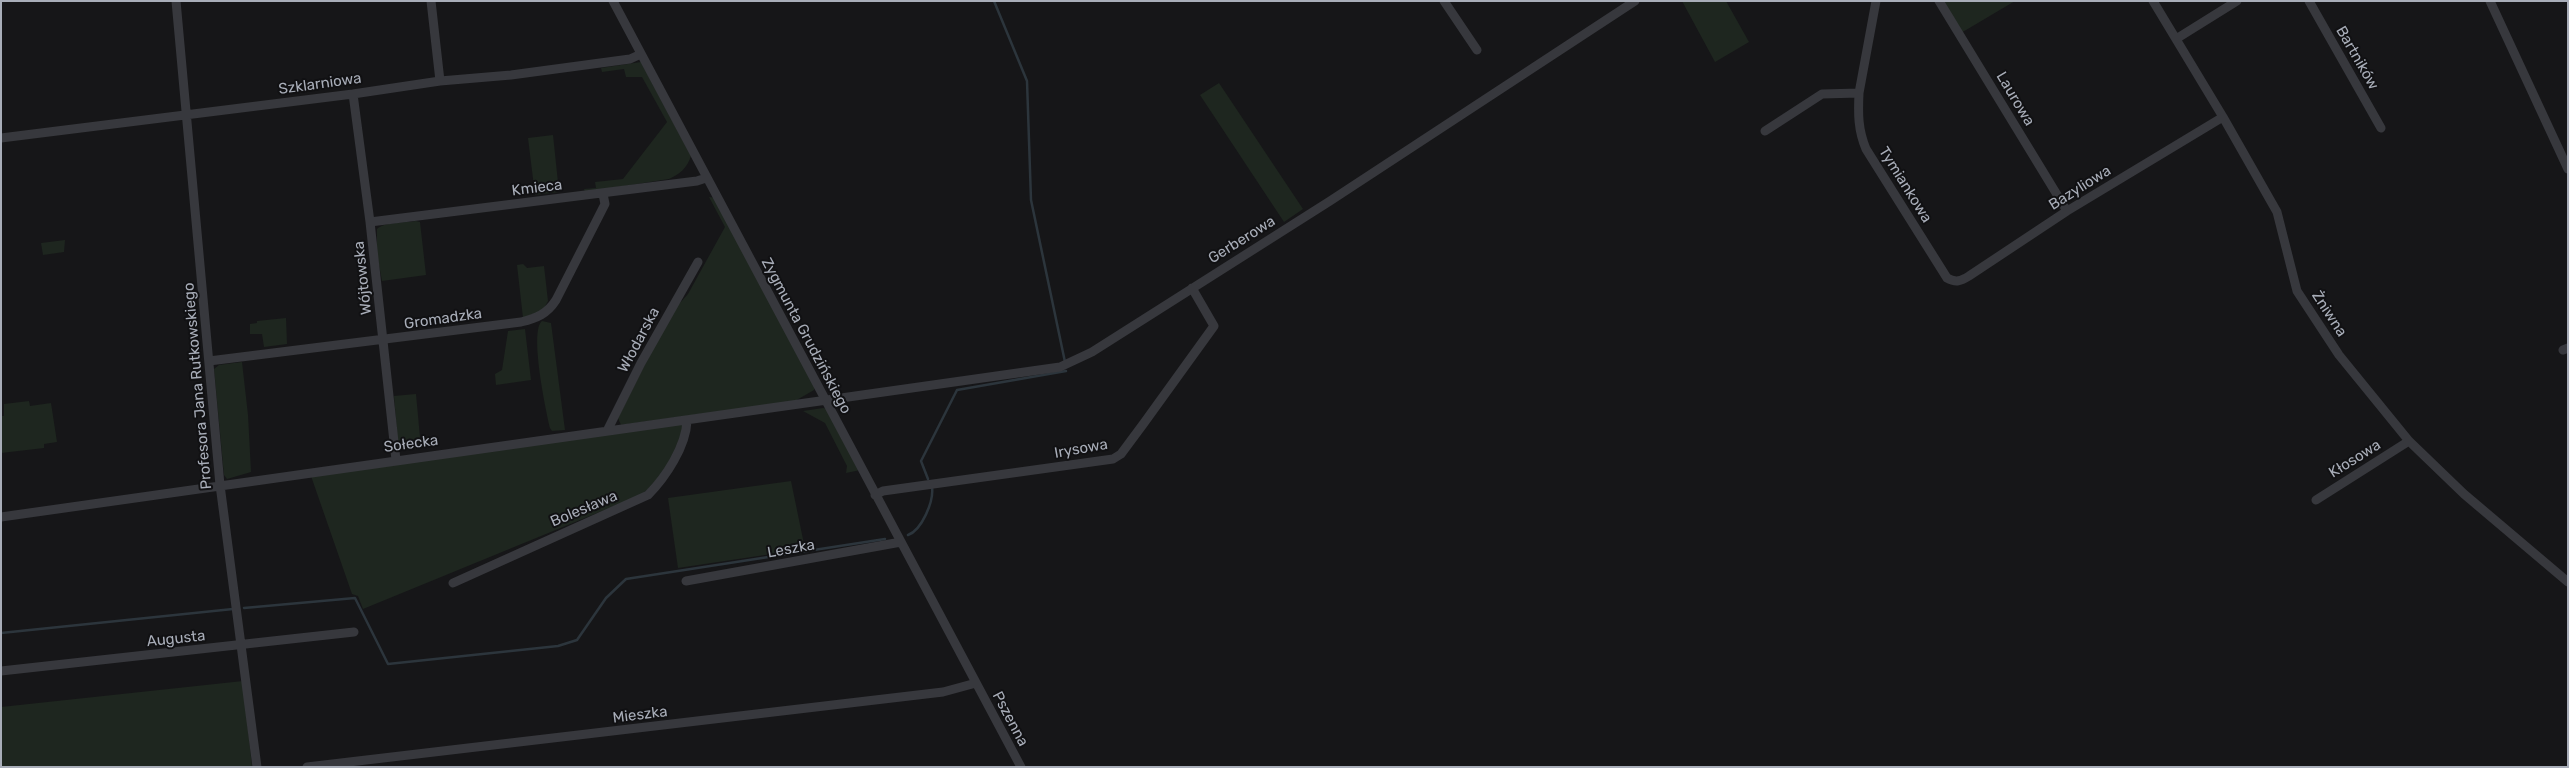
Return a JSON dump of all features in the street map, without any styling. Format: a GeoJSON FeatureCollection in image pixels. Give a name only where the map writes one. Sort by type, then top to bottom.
{"type":"FeatureCollection","features":[{"type":"Feature","properties":{"kind":"street","name":"Profesora Jana Rutkowskiego"},"geometry":{"type":"LineString","coordinates":[[176,1],[220,485],[257,767]]}},
{"type":"Feature","properties":{"kind":"street"},"geometry":{"type":"LineString","coordinates":[[431,1],[440,81]]}},
{"type":"Feature","properties":{"kind":"street","name":"Zygmunta Grudzińskiego"},"geometry":{"type":"LineString","coordinates":[[613,1],[976,683]]}},
{"type":"Feature","properties":{"kind":"street"},"geometry":{"type":"LineString","coordinates":[[1444,1],[1477,50]]}},
{"type":"Feature","properties":{"kind":"street","name":"Gerberowa"},"geometry":{"type":"LineString","coordinates":[[825,401],[1060,367],[1092,352],[1426,139],[1635,1]]}},
{"type":"Feature","properties":{"kind":"street","name":"Tymiankowa"},"geometry":{"type":"LineString","coordinates":[[1876,1],[1859,93],[1858,116],[1860,134],[1866,149],[1947,278],[1953,282]]}},
{"type":"Feature","properties":{"kind":"street","name":"Laurowa"},"geometry":{"type":"LineString","coordinates":[[1938,1],[2067,211]]}},
{"type":"Feature","properties":{"kind":"street","name":"Żniwna"},"geometry":{"type":"LineString","coordinates":[[2153,1],[2223,117],[2277,212],[2297,291],[2339,355],[2409,441],[2464,494],[2568,582]]}},
{"type":"Feature","properties":{"kind":"street"},"geometry":{"type":"LineString","coordinates":[[2176,40],[2237,1]]}},
{"type":"Feature","properties":{"kind":"street","name":"Bartników"},"geometry":{"type":"LineString","coordinates":[[2309,1],[2381,128]]}},
{"type":"Feature","properties":{"kind":"street"},"geometry":{"type":"LineString","coordinates":[[2490,1],[2568,169]]}},
{"type":"Feature","properties":{"kind":"street","name":"Szklarniowa"},"geometry":{"type":"LineString","coordinates":[[1,138],[353,94],[440,81],[511,75],[630,59],[641,54]]}},
{"type":"Feature","properties":{"kind":"street"},"geometry":{"type":"LineString","coordinates":[[1764,131],[1822,94],[1859,93]]}},
{"type":"Feature","properties":{"kind":"street","name":"Wójtowska"},"geometry":{"type":"LineString","coordinates":[[353,94],[370,222],[396,460]]}},
{"type":"Feature","properties":{"kind":"street","name":"Bazyliowa"},"geometry":{"type":"LineString","coordinates":[[1953,282],[1960,281],[1969,276],[2067,211],[2223,117]]}},
{"type":"Feature","properties":{"kind":"street","name":"Kmieca"},"geometry":{"type":"LineString","coordinates":[[370,222],[603,194],[697,181],[706,178]]}},
{"type":"Feature","properties":{"kind":"street","name":"Gromadzka"},"geometry":{"type":"LineString","coordinates":[[209,361],[383,341],[521,322],[545,313],[556,300],[605,204],[603,194]]}},
{"type":"Feature","properties":{"kind":"street","name":"Włodarska"},"geometry":{"type":"LineString","coordinates":[[606,431],[641,363],[698,262]]}},
{"type":"Feature","properties":{"kind":"street","name":"Irysowa"},"geometry":{"type":"LineString","coordinates":[[875,495],[883,491],[940,482],[1113,459],[1121,454],[1214,326],[1192,288]]}},
{"type":"Feature","properties":{"kind":"street","name":"Sołecka"},"geometry":{"type":"LineString","coordinates":[[1,516],[825,401]]}},
{"type":"Feature","properties":{"kind":"street","name":"Bolesława"},"geometry":{"type":"LineString","coordinates":[[453,583],[648,495],[663,475],[684,440],[687,421]]}},
{"type":"Feature","properties":{"kind":"street","name":"Kłosowa"},"geometry":{"type":"LineString","coordinates":[[2316,500],[2409,441]]}},
{"type":"Feature","properties":{"kind":"street","name":"Leszka"},"geometry":{"type":"LineString","coordinates":[[686,581],[901,542]]}},
{"type":"Feature","properties":{"kind":"street","name":"Augusta"},"geometry":{"type":"LineString","coordinates":[[1,671],[242,646],[354,632]]}},
{"type":"Feature","properties":{"kind":"street","name":"Mieszka"},"geometry":{"type":"LineString","coordinates":[[307,767],[933,693],[968,687],[976,683]]}},
{"type":"Feature","properties":{"kind":"street","name":"Pszenna"},"geometry":{"type":"LineString","coordinates":[[976,683],[1021,767]]}},
{"type":"Feature","properties":{"kind":"shaded area"},"geometry":{"type":"Polygon","coordinates":[[[1682,1],[1726,1],[1749,42],[1715,62],[1682,1]]]}},
{"type":"Feature","properties":{"kind":"shaded area"},"geometry":{"type":"Polygon","coordinates":[[[1942,1],[2015,1],[1961,33],[1942,1]]]}},
{"type":"Feature","properties":{"kind":"shaded area"},"geometry":{"type":"Polygon","coordinates":[[[641,62],[691,156],[683,170],[669,179],[585,192],[584,189],[596,188],[595,182],[623,179],[667,122],[642,77],[626,77],[624,69],[602,72],[601,68],[641,62]]]}},
{"type":"Feature","properties":{"kind":"shaded area"},"geometry":{"type":"Polygon","coordinates":[[[1219,83],[1303,209],[1284,222],[1200,95],[1219,83]]]}},
{"type":"Feature","properties":{"kind":"shaded area"},"geometry":{"type":"Polygon","coordinates":[[[553,135],[559,192],[535,195],[528,138],[553,135]]]}},
{"type":"Feature","properties":{"kind":"shaded area"},"geometry":{"type":"Polygon","coordinates":[[[709,197],[717,198],[816,383],[814,390],[795,401],[621,425],[618,418],[671,313],[688,294],[725,227],[709,197]]]}},
{"type":"Feature","properties":{"kind":"shaded area"},"geometry":{"type":"Polygon","coordinates":[[[420,222],[426,275],[382,281],[377,254],[377,229],[390,224],[420,222]]]}},
{"type":"Feature","properties":{"kind":"shaded area"},"geometry":{"type":"Polygon","coordinates":[[[65,240],[64,252],[43,255],[41,243],[65,240]]]}},
{"type":"Feature","properties":{"kind":"shaded area"},"geometry":{"type":"Polygon","coordinates":[[[523,264],[527,268],[544,266],[548,301],[543,310],[523,318],[517,265],[523,264]]]}},
{"type":"Feature","properties":{"kind":"shaded area"},"geometry":{"type":"Polygon","coordinates":[[[286,318],[287,344],[264,347],[262,334],[250,334],[250,324],[257,323],[257,321],[286,318]]]}},
{"type":"Feature","properties":{"kind":"shaded area"},"geometry":{"type":"Polygon","coordinates":[[[542,321],[551,323],[565,430],[552,431],[548,419],[542,389],[537,340],[538,328],[542,321]]]}},
{"type":"Feature","properties":{"kind":"shaded area"},"geometry":{"type":"Polygon","coordinates":[[[525,329],[531,380],[496,385],[495,374],[502,370],[508,331],[525,329]]]}},
{"type":"Feature","properties":{"kind":"shaded area"},"geometry":{"type":"Polygon","coordinates":[[[242,362],[248,415],[251,472],[227,479],[224,475],[214,369],[219,365],[242,362]]]}},
{"type":"Feature","properties":{"kind":"shaded area"},"geometry":{"type":"Polygon","coordinates":[[[416,394],[421,448],[405,450],[398,444],[394,396],[416,394]]]}},
{"type":"Feature","properties":{"kind":"shaded area"},"geometry":{"type":"Polygon","coordinates":[[[29,401],[30,406],[51,403],[57,442],[44,444],[44,448],[1,453],[1,416],[4,416],[4,404],[29,401]]]}},
{"type":"Feature","properties":{"kind":"shaded area"},"geometry":{"type":"Polygon","coordinates":[[[823,408],[830,409],[865,469],[846,473],[847,466],[825,423],[803,411],[823,408]]]}},
{"type":"Feature","properties":{"kind":"shaded area"},"geometry":{"type":"Polygon","coordinates":[[[685,423],[675,453],[669,463],[656,481],[641,495],[363,609],[358,596],[352,594],[311,476],[685,423]]]}},
{"type":"Feature","properties":{"kind":"shaded area"},"geometry":{"type":"Polygon","coordinates":[[[791,481],[805,549],[678,568],[668,498],[791,481]]]}},
{"type":"Feature","properties":{"kind":"shaded area"},"geometry":{"type":"Polygon","coordinates":[[[243,681],[252,767],[1,767],[1,707],[243,681]]]}},
{"type":"Feature","properties":{"kind":"waterway"},"geometry":{"type":"LineString","coordinates":[[994,1],[1027,81],[1031,200],[1065,362]]}},
{"type":"Feature","properties":{"kind":"waterway"},"geometry":{"type":"LineString","coordinates":[[928,479],[921,461],[957,390],[1066,371]]}},
{"type":"Feature","properties":{"kind":"waterway"},"geometry":{"type":"LineString","coordinates":[[908,535],[918,527],[926,514],[931,500],[932,487]]}},
{"type":"Feature","properties":{"kind":"waterway"},"geometry":{"type":"LineString","coordinates":[[244,608],[355,598],[388,664],[558,646],[577,640],[606,598],[626,579],[885,539]]}},
{"type":"Feature","properties":{"kind":"waterway"},"geometry":{"type":"LineString","coordinates":[[1,633],[233,609]]}}]}
